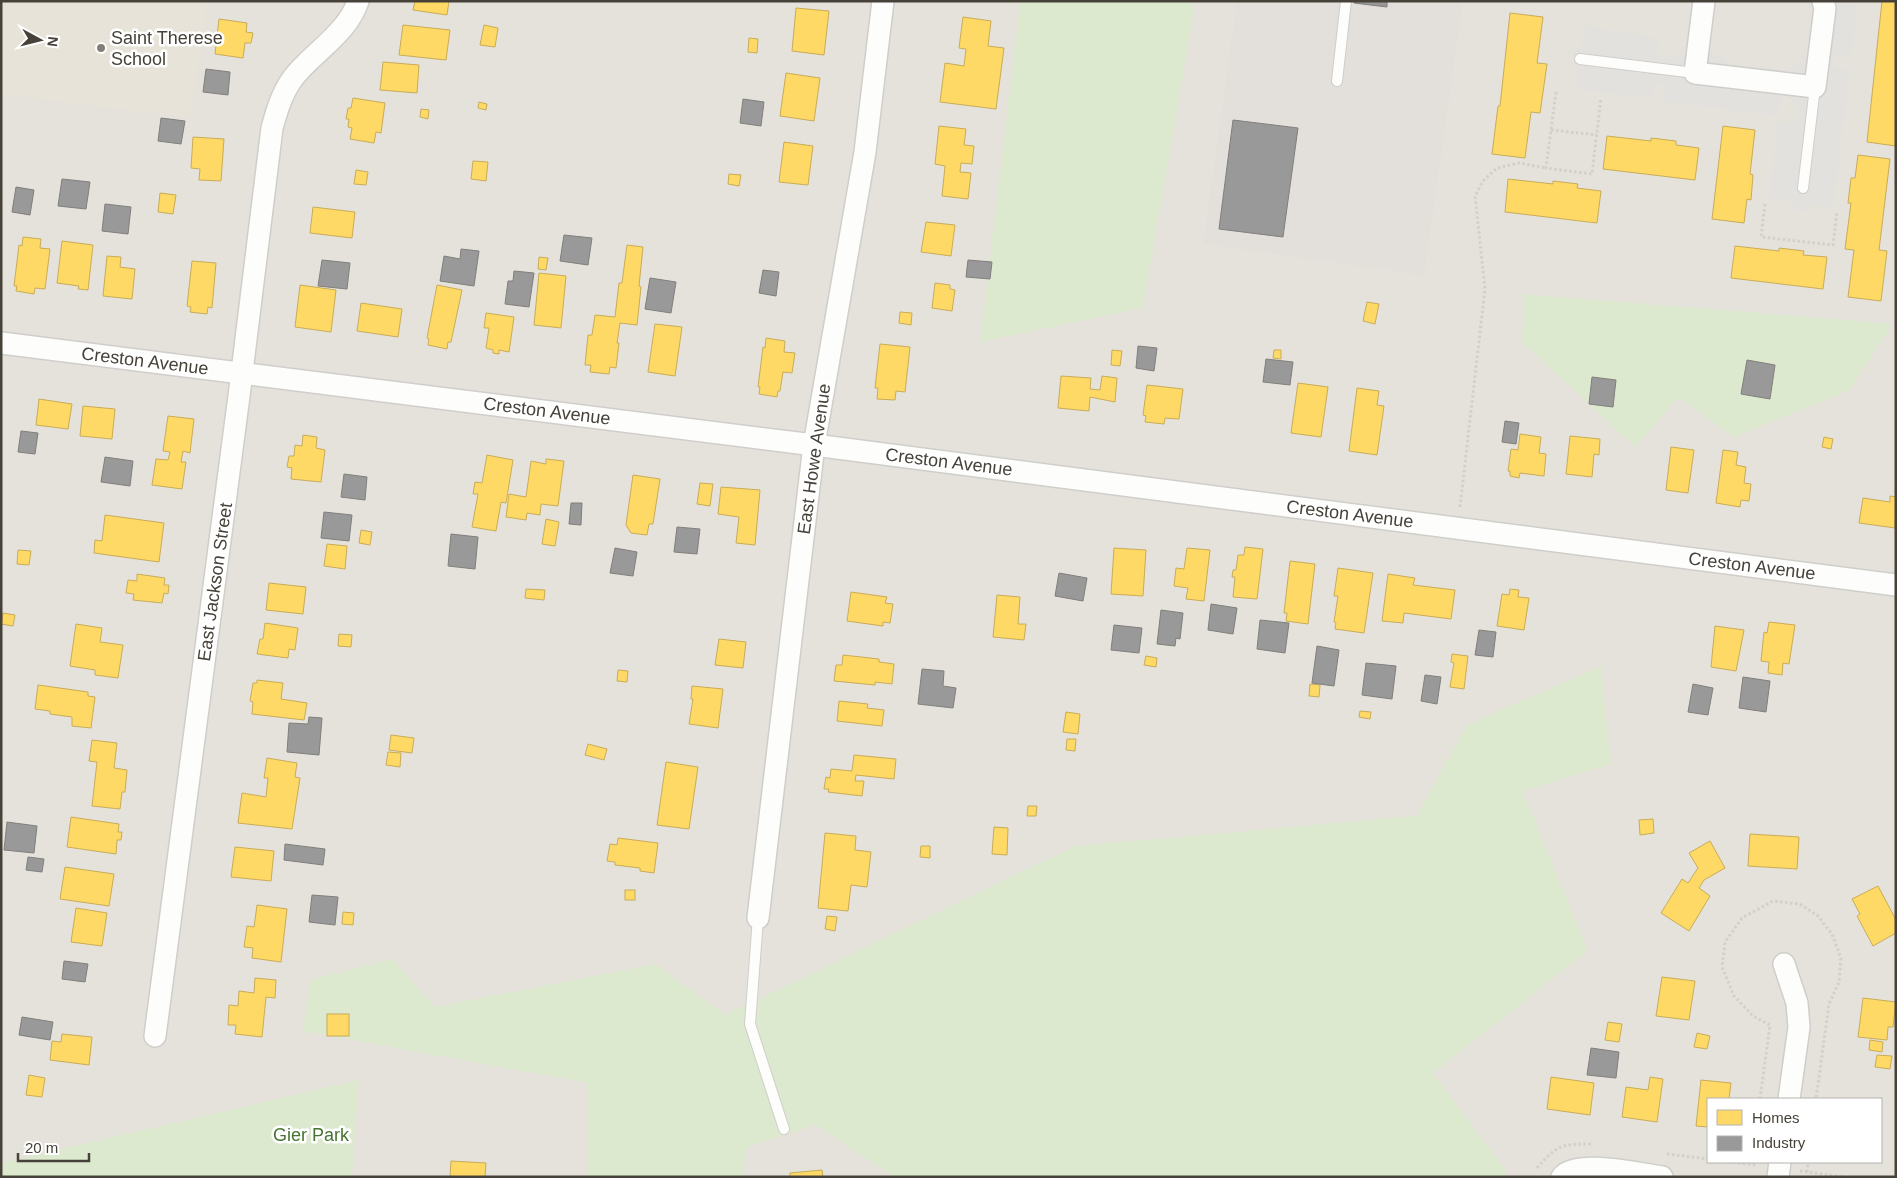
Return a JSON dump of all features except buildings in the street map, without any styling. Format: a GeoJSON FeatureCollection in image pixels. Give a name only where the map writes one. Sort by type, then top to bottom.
{"type":"FeatureCollection","features":[{"type":"Feature","properties":{"kind":"street","name":"East Jackson Street"},"geometry":{"type":"LineString","coordinates":[[155,1036],[242,373],[272,128],[280,100],[293,78],[340,31],[358,1]]}},
{"type":"Feature","properties":{"kind":"street","name":"East Howe Avenue"},"geometry":{"type":"LineString","coordinates":[[758,918],[814,445],[864,152],[883,1]]}},
{"type":"Feature","properties":{"kind":"street"},"geometry":{"type":"LineString","coordinates":[[1704,1],[1695,73],[1815,87],[1825,8],[1823,1]]}},
{"type":"Feature","properties":{"kind":"street","name":"Creston Avenue"},"geometry":{"type":"LineString","coordinates":[[1,343],[814,445],[1896,585]]}},
{"type":"Feature","properties":{"kind":"street"},"geometry":{"type":"LineString","coordinates":[[1784,964],[1797,1003],[1799,1028],[1789,1098]]}},
{"type":"Feature","properties":{"kind":"street"},"geometry":{"type":"LineString","coordinates":[[1778,1177],[1780,1163]]}},
{"type":"Feature","properties":{"kind":"street"},"geometry":{"type":"LineString","coordinates":[[1571,1172],[1593,1168],[1662,1177]]}},
{"type":"Feature","properties":{"kind":"lane"},"geometry":{"type":"LineString","coordinates":[[1337,81],[1346,1]]}},
{"type":"Feature","properties":{"kind":"lane"},"geometry":{"type":"LineString","coordinates":[[1580,59],[1695,73]]}},
{"type":"Feature","properties":{"kind":"lane"},"geometry":{"type":"LineString","coordinates":[[1803,188],[1815,87]]}},
{"type":"Feature","properties":{"kind":"lane"},"geometry":{"type":"LineString","coordinates":[[758,918],[750,1024],[784,1129]]}},
{"type":"Feature","properties":{"kind":"path"},"geometry":{"type":"LineString","coordinates":[[1546,168],[1556,92]]}},
{"type":"Feature","properties":{"kind":"path"},"geometry":{"type":"LineString","coordinates":[[1457,528],[1485,289],[1475,196],[1483,181],[1497,168],[1519,164],[1592,174],[1601,98]]}},
{"type":"Feature","properties":{"kind":"path"},"geometry":{"type":"LineString","coordinates":[[1551,130],[1597,135]]}},
{"type":"Feature","properties":{"kind":"path"},"geometry":{"type":"LineString","coordinates":[[1765,204],[1761,236],[1833,245],[1837,212]]}},
{"type":"Feature","properties":{"kind":"path"},"geometry":{"type":"LineString","coordinates":[[1807,1172],[1808,1163]]}},
{"type":"Feature","properties":{"kind":"shaded area"},"geometry":{"type":"Polygon","coordinates":[[[1,1],[1896,1],[1896,1177],[1,1177],[1,1]]]}},
{"type":"Feature","properties":{"kind":"shaded area","name":"Saint Therese School"},"geometry":{"type":"Polygon","coordinates":[[[1,1],[208,1],[189,118],[1,94],[1,1]]]}},
{"type":"Feature","properties":{"kind":"shaded area"},"geometry":{"type":"Polygon","coordinates":[[[1237,1],[1463,1],[1424,275],[1203,244],[1237,1]]]}},
{"type":"Feature","properties":{"kind":"shaded area"},"geometry":{"type":"Polygon","coordinates":[[[1807,1],[1858,1],[1851,59],[1833,57],[1832,66],[1850,69],[1833,207],[1812,205],[1803,213],[1796,212],[1791,202],[1769,199],[1777,121],[1798,123],[1799,108],[1791,97],[1781,96],[1778,116],[1662,101],[1665,84],[1655,82],[1652,99],[1576,89],[1578,71],[1572,64],[1573,51],[1582,46],[1585,26],[1659,38],[1657,53],[1676,56],[1684,49],[1715,52],[1729,64],[1789,70],[1800,62],[1807,48],[1810,14],[1807,1]]]}},
{"type":"Feature","properties":{"kind":"green space"},"geometry":{"type":"Polygon","coordinates":[[[1020,1],[1192,1],[1194,11],[1143,308],[980,342],[1020,1]]]}},
{"type":"Feature","properties":{"kind":"green space"},"geometry":{"type":"Polygon","coordinates":[[[1524,294],[1892,324],[1850,390],[1734,437],[1679,397],[1635,447],[1522,342],[1524,294]]]}},
{"type":"Feature","properties":{"kind":"green space"},"geometry":{"type":"Polygon","coordinates":[[[1601,666],[1611,764],[1523,791],[1588,951],[1433,1073],[1506,1171],[1505,1177],[894,1177],[816,1125],[747,1147],[742,1177],[588,1177],[588,1083],[303,1031],[310,980],[392,959],[435,1007],[655,964],[725,1015],[1075,846],[1416,816],[1467,725],[1601,666]]]}},
{"type":"Feature","properties":{"kind":"green space","name":"Gier Park"},"geometry":{"type":"Polygon","coordinates":[[[359,1080],[352,1177],[1,1177],[1,1163],[359,1080]]]}},
{"type":"Feature","properties":{"kind":"place","name":"Saint Therese School"},"geometry":{"type":"Point","coordinates":[101,48]}}]}
